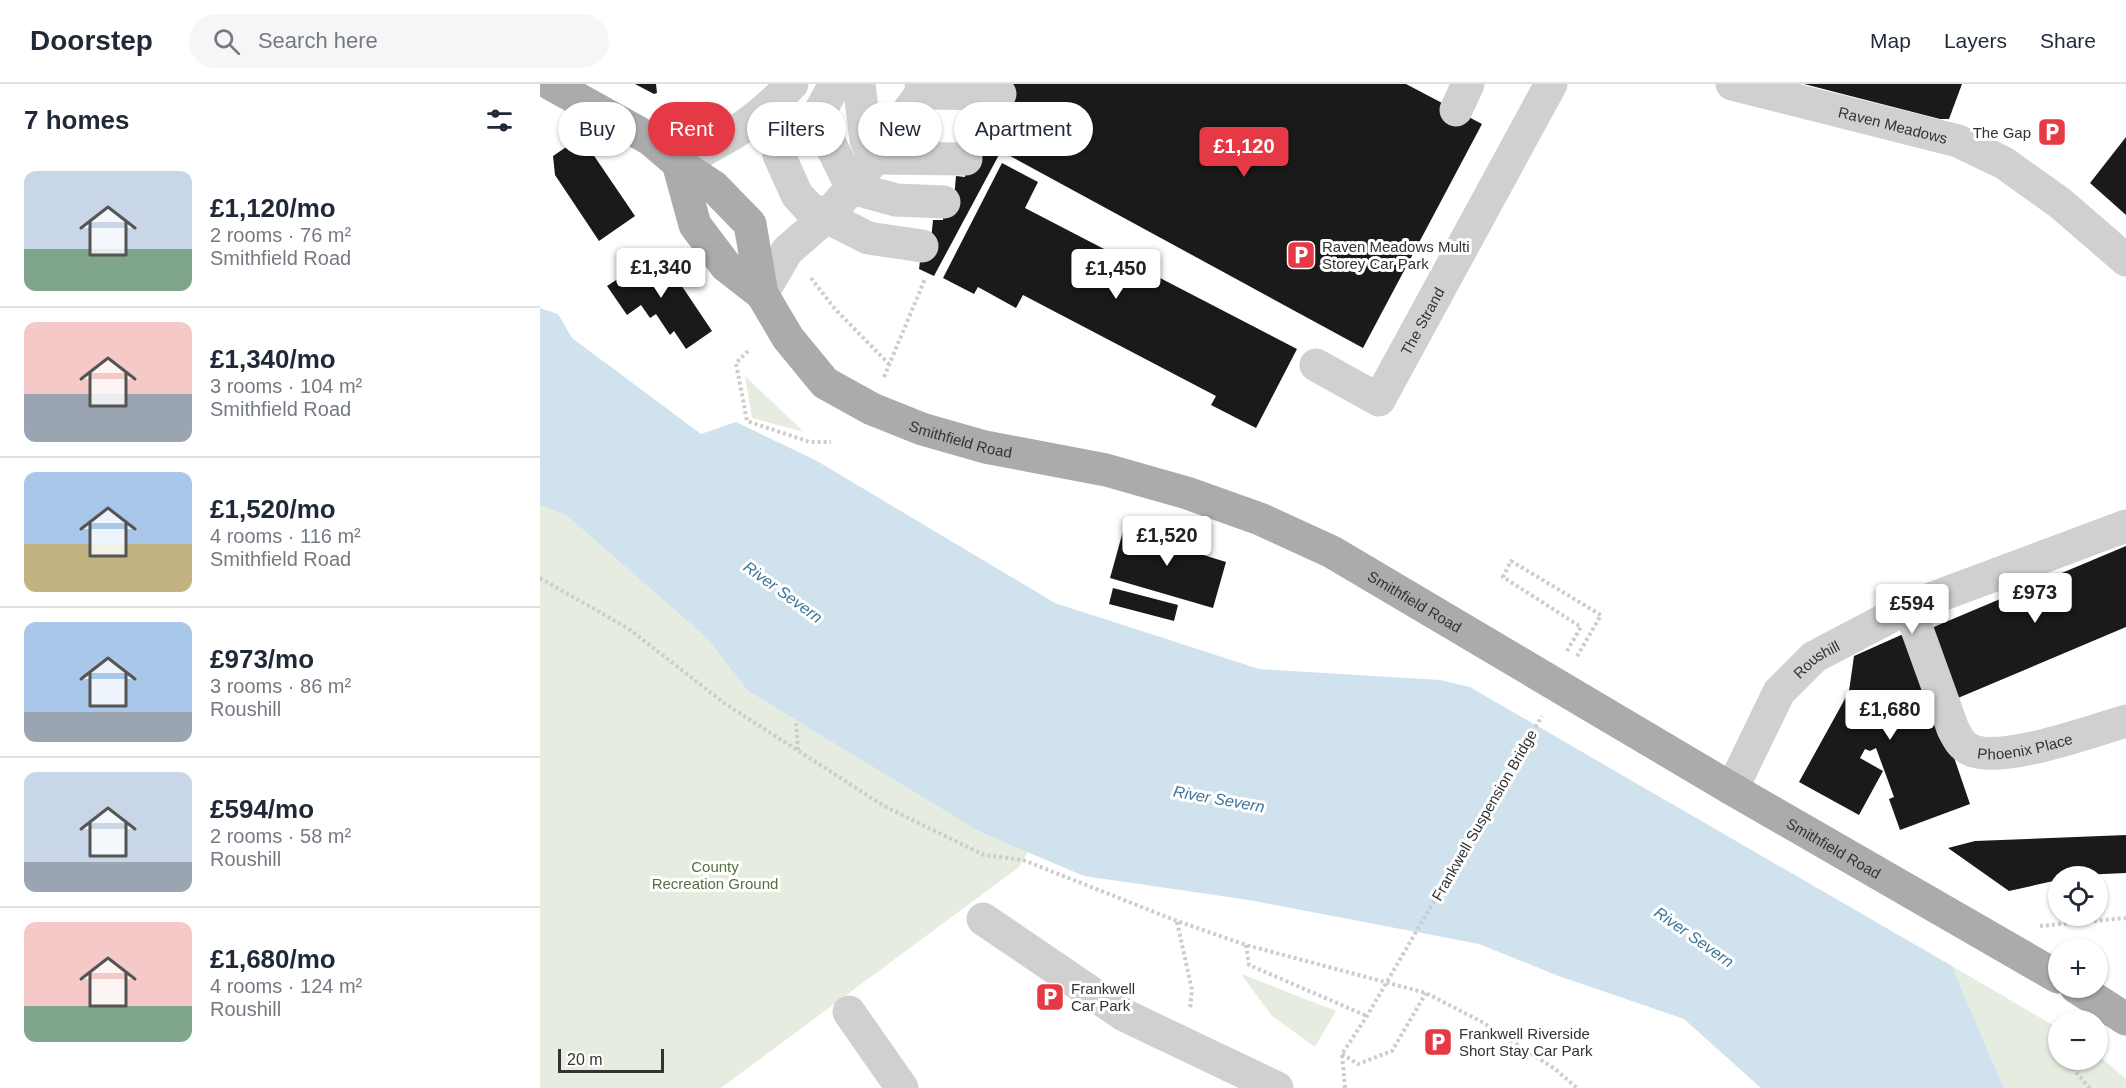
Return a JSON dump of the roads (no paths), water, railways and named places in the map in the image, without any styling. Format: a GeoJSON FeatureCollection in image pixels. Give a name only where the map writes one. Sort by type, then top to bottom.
{"type":"FeatureCollection","features":[{"type":"Feature","properties":{"kind":"main road","name":"Smithfield Road"},"geometry":{"type":"LineString","coordinates":[[551,84],[650,139],[678,163],[714,187],[750,224],[762,294],[788,338],[825,383],[872,409],[922,429],[985,447],[1106,470],[1187,493],[1260,519],[1332,552],[1732,789],[2048,971]]}},
{"type":"Feature","properties":{"kind":"main road","name":"Smithfield Road"},"geometry":{"type":"LineString","coordinates":[[678,163],[695,225],[726,266],[762,294]]}},
{"type":"Feature","properties":{"kind":"main road"},"geometry":{"type":"LineString","coordinates":[[2093,998],[2126,1019]]}},
{"type":"Feature","properties":{"kind":"street"},"geometry":{"type":"LineString","coordinates":[[835,84],[816,117],[858,135]]}},
{"type":"Feature","properties":{"kind":"street"},"geometry":{"type":"LineString","coordinates":[[859,84],[861,102]]}},
{"type":"Feature","properties":{"kind":"street","name":"The Strand"},"geometry":{"type":"LineString","coordinates":[[1316,365],[1379,400],[1551,84]]}},
{"type":"Feature","properties":{"kind":"street","name":"Raven Meadows"},"geometry":{"type":"LineString","coordinates":[[1732,84],[1958,141],[2004,163],[2060,203],[2126,260]]}},
{"type":"Feature","properties":{"kind":"street"},"geometry":{"type":"LineString","coordinates":[[678,163],[735,135],[788,88]]}},
{"type":"Feature","properties":{"kind":"street"},"geometry":{"type":"LineString","coordinates":[[788,88],[779,154],[786,175],[797,195],[809,208],[870,156]]}},
{"type":"Feature","properties":{"kind":"street"},"geometry":{"type":"LineString","coordinates":[[942,153],[957,181]]}},
{"type":"Feature","properties":{"kind":"street"},"geometry":{"type":"LineString","coordinates":[[762,294],[787,251],[873,156]]}},
{"type":"Feature","properties":{"kind":"street"},"geometry":{"type":"LineString","coordinates":[[881,156],[868,238],[957,181]]}},
{"type":"Feature","properties":{"kind":"street"},"geometry":{"type":"LineString","coordinates":[[886,156],[896,200],[957,181]]}},
{"type":"Feature","properties":{"kind":"street"},"geometry":{"type":"LineString","coordinates":[[906,156],[957,181]]}},
{"type":"Feature","properties":{"kind":"street","name":"Roushill"},"geometry":{"type":"LineString","coordinates":[[1732,789],[1779,692],[1814,657],[1909,608],[2126,526]]}},
{"type":"Feature","properties":{"kind":"street","name":"Phoenix Place"},"geometry":{"type":"LineString","coordinates":[[1909,608],[1953,729],[1960,743],[1969,750],[1982,754],[2047,744],[2126,721]]}},
{"type":"Feature","properties":{"kind":"street"},"geometry":{"type":"LineString","coordinates":[[983,919],[1124,1015],[1277,1088]]}},
{"type":"Feature","properties":{"kind":"street"},"geometry":{"type":"LineString","coordinates":[[849,1012],[902,1088]]}},
{"type":"Feature","properties":{"kind":"water","name":"River Severn"},"geometry":{"type":"Polygon","coordinates":[[[540,308],[558,314],[572,338],[701,434],[736,422],[817,461],[1055,603],[1259,669],[1440,680],[1470,687],[1952,966],[2004,1088],[1761,1088],[1684,1019],[1556,975],[1479,944],[1249,900],[1084,876],[978,831],[748,691],[707,638],[566,515],[540,505],[540,308]]]}},
{"type":"Feature","properties":{"kind":"place","name":"The Gap"},"geometry":{"type":"Point","coordinates":[2052,132]}},
{"type":"Feature","properties":{"kind":"place","name":"Raven Meadows Multi Storey Car Park"},"geometry":{"type":"Point","coordinates":[1301,255]}},
{"type":"Feature","properties":{"kind":"place","name":"Frankwell Car Park"},"geometry":{"type":"Point","coordinates":[1050,997]}},
{"type":"Feature","properties":{"kind":"place","name":"Frankwell Riverside Short Stay Car Park"},"geometry":{"type":"Point","coordinates":[1438,1042]}},
{"type":"Feature","properties":{"kind":"park label","name":"County Recreation Ground"},"geometry":{"type":"Point","coordinates":[715,874]}}]}
